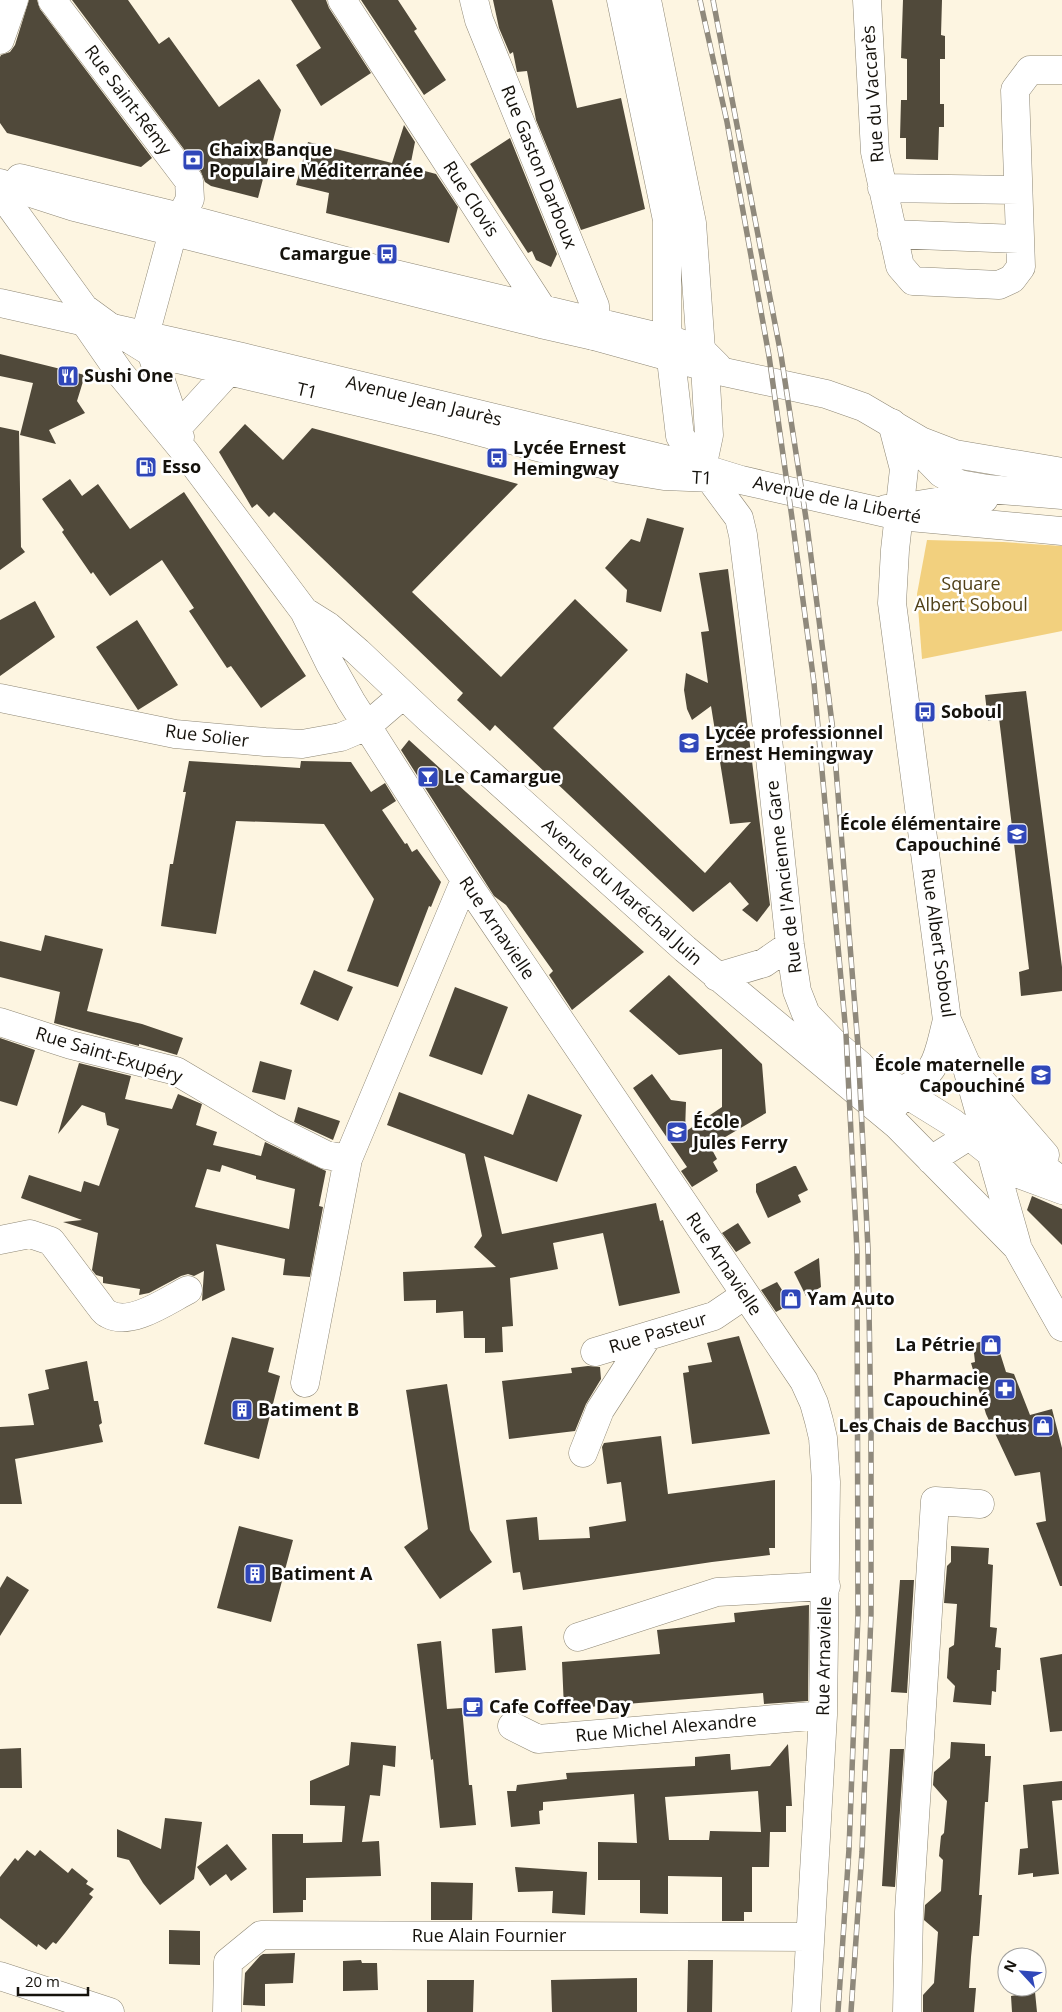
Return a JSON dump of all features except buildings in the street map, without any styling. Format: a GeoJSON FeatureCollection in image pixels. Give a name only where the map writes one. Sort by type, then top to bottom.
{"type":"FeatureCollection","features":[{"type":"Feature","properties":{"kind":"street"},"geometry":{"type":"LineString","coordinates":[[0,40],[14,0]]}},
{"type":"Feature","properties":{"kind":"street","name":"Rue Saint-Rémy"},"geometry":{"type":"LineString","coordinates":[[52,0],[189,182],[190,199],[177,225]]}},
{"type":"Feature","properties":{"kind":"street","name":"Rue Clovis"},"geometry":{"type":"LineString","coordinates":[[342,0],[542,317]]}},
{"type":"Feature","properties":{"kind":"street","name":"Rue Gaston Darboux"},"geometry":{"type":"LineString","coordinates":[[474,0],[479,20],[595,306],[595,329]]}},
{"type":"Feature","properties":{"kind":"street","name":"Rue de l'Ancienne Gare"},"geometry":{"type":"LineString","coordinates":[[620,0],[667,220],[666,312],[680,436],[739,518],[743,535],[763,695],[790,945],[797,990],[806,1014],[834,1043],[860,1065],[913,1124],[931,1160]]}},
{"type":"Feature","properties":{"kind":"street"},"geometry":{"type":"LineString","coordinates":[[648,0],[692,223],[710,363],[709,435],[706,473]]}},
{"type":"Feature","properties":{"kind":"street","name":"Rue du Vaccarès"},"geometry":{"type":"LineString","coordinates":[[867,0],[875,152],[900,266],[913,282],[999,285],[1012,279],[1021,267],[1015,90],[1030,70],[1062,70]]}},
{"type":"Feature","properties":{"kind":"street"},"geometry":{"type":"LineString","coordinates":[[0,172],[177,225],[669,348],[710,363],[826,394],[863,406],[922,441],[955,454],[1062,472]]}},
{"type":"Feature","properties":{"kind":"street"},"geometry":{"type":"LineString","coordinates":[[0,183],[74,207],[177,225]]}},
{"type":"Feature","properties":{"kind":"street","name":"Rue du Vaccarès"},"geometry":{"type":"LineString","coordinates":[[882,188],[1018,190]]}},
{"type":"Feature","properties":{"kind":"street"},"geometry":{"type":"LineString","coordinates":[[0,192],[84,308],[110,327]]}},
{"type":"Feature","properties":{"kind":"street"},"geometry":{"type":"LineString","coordinates":[[149,344],[177,225]]}},
{"type":"Feature","properties":{"kind":"street"},"geometry":{"type":"LineString","coordinates":[[892,234],[1020,239]]}},
{"type":"Feature","properties":{"kind":"street","name":"Avenue Jean Jaurès"},"geometry":{"type":"LineString","coordinates":[[0,303],[110,327],[149,344],[235,365],[706,473]]}},
{"type":"Feature","properties":{"kind":"street","name":"Avenue du Maréchal Juin"},"geometry":{"type":"LineString","coordinates":[[84,322],[120,373],[181,440],[304,611],[328,626],[358,652],[717,977],[898,1125],[1017,1247],[1062,1326]]}},
{"type":"Feature","properties":{"kind":"street","name":"Avenue du Maréchal Juin"},"geometry":{"type":"LineString","coordinates":[[149,344],[181,440]]}},
{"type":"Feature","properties":{"kind":"street"},"geometry":{"type":"LineString","coordinates":[[181,440],[235,365]]}},
{"type":"Feature","properties":{"kind":"street"},"geometry":{"type":"LineString","coordinates":[[892,423],[926,455],[941,473],[959,484],[988,489],[1062,495]]}},
{"type":"Feature","properties":{"kind":"street","name":"Rue Albert Soboul"},"geometry":{"type":"LineString","coordinates":[[892,423],[904,469],[892,603],[948,1020],[965,1062],[981,1139],[1017,1247]]}},
{"type":"Feature","properties":{"kind":"street","name":"Avenue de la Liberté"},"geometry":{"type":"LineString","coordinates":[[706,473],[869,510],[1062,531]]}},
{"type":"Feature","properties":{"kind":"street"},"geometry":{"type":"LineString","coordinates":[[899,512],[948,500],[987,499],[1062,506]]}},
{"type":"Feature","properties":{"kind":"street","name":"Rue Arnavielle"},"geometry":{"type":"LineString","coordinates":[[304,611],[330,664],[367,726],[465,880],[804,1381],[814,1402],[823,1438],[826,1482],[826,1586],[824,1715],[809,1937],[806,2012]]}},
{"type":"Feature","properties":{"kind":"street","name":"Rue Solier"},"geometry":{"type":"LineString","coordinates":[[0,698],[175,734],[302,744],[341,737],[367,726],[403,694]]}},
{"type":"Feature","properties":{"kind":"street"},"geometry":{"type":"LineString","coordinates":[[306,1383],[348,1159],[465,880]]}},
{"type":"Feature","properties":{"kind":"street"},"geometry":{"type":"LineString","coordinates":[[717,977],[764,962],[790,945]]}},
{"type":"Feature","properties":{"kind":"street"},"geometry":{"type":"LineString","coordinates":[[901,1091],[918,1083],[928,1075],[935,1063],[948,1020]]}},
{"type":"Feature","properties":{"kind":"street","name":"Rue Saint-Exupéry"},"geometry":{"type":"LineString","coordinates":[[0,1022],[71,1045],[176,1071],[272,1128],[326,1155],[348,1159]]}},
{"type":"Feature","properties":{"kind":"street"},"geometry":{"type":"LineString","coordinates":[[965,1062],[1062,1175]]}},
{"type":"Feature","properties":{"kind":"street"},"geometry":{"type":"LineString","coordinates":[[860,1065],[981,1139],[1016,1173],[1062,1190]]}},
{"type":"Feature","properties":{"kind":"street"},"geometry":{"type":"LineString","coordinates":[[931,1160],[981,1139],[1010,1142],[1062,1182]]}},
{"type":"Feature","properties":{"kind":"street"},"geometry":{"type":"LineString","coordinates":[[0,1240],[30,1234],[51,1241],[100,1306],[108,1314],[121,1318],[138,1316],[188,1290]]}},
{"type":"Feature","properties":{"kind":"street","name":"Rue Pasteur"},"geometry":{"type":"LineString","coordinates":[[595,1352],[714,1316],[745,1295]]}},
{"type":"Feature","properties":{"kind":"street"},"geometry":{"type":"LineString","coordinates":[[584,1453],[600,1410],[648,1336]]}},
{"type":"Feature","properties":{"kind":"street"},"geometry":{"type":"LineString","coordinates":[[907,2012],[908,1912],[934,1501],[980,1504]]}},
{"type":"Feature","properties":{"kind":"street"},"geometry":{"type":"LineString","coordinates":[[578,1637],[717,1592],[826,1586]]}},
{"type":"Feature","properties":{"kind":"street","name":"Rue Michel Alexandre"},"geometry":{"type":"LineString","coordinates":[[512,1726],[538,1739],[824,1715]]}},
{"type":"Feature","properties":{"kind":"street","name":"Rue Alain Fournier"},"geometry":{"type":"LineString","coordinates":[[227,2012],[228,1962],[261,1935],[809,1937]]}},
{"type":"Feature","properties":{"kind":"street"},"geometry":{"type":"LineString","coordinates":[[0,1976],[110,2012]]}},
{"type":"Feature","properties":{"kind":"green space","name":"Square Albert Soboul"},"geometry":{"type":"Polygon","coordinates":[[[927,540],[1062,546],[1062,631],[922,659],[917,594],[927,540]]]}},
{"type":"Feature","properties":{"kind":"railway"},"geometry":{"type":"LineString","coordinates":[[700,0],[727,122],[769,356],[792,518],[814,683],[846,1034],[857,1251],[858,1614],[849,1849],[838,2012]]}},
{"type":"Feature","properties":{"kind":"railway"},"geometry":{"type":"LineString","coordinates":[[713,0],[781,355],[807,525],[833,731],[858,1046],[868,1249],[871,1429],[871,1614],[862,1852],[851,2012]]}},
{"type":"Feature","properties":{"kind":"place","name":"Chaix Banque Populaire Méditerranée"},"geometry":{"type":"Point","coordinates":[193,160]}},
{"type":"Feature","properties":{"kind":"place","name":"Camargue"},"geometry":{"type":"Point","coordinates":[387,254]}},
{"type":"Feature","properties":{"kind":"place","name":"Sushi One"},"geometry":{"type":"Point","coordinates":[68,376]}},
{"type":"Feature","properties":{"kind":"place","name":"Lycée Ernest Hemingway"},"geometry":{"type":"Point","coordinates":[497,458]}},
{"type":"Feature","properties":{"kind":"place","name":"Esso"},"geometry":{"type":"Point","coordinates":[146,467]}},
{"type":"Feature","properties":{"kind":"place","name":"Soboul"},"geometry":{"type":"Point","coordinates":[925,712]}},
{"type":"Feature","properties":{"kind":"place","name":"Lycée professionnel Ernest Hemingway"},"geometry":{"type":"Point","coordinates":[689,743]}},
{"type":"Feature","properties":{"kind":"place","name":"Le Camargue"},"geometry":{"type":"Point","coordinates":[428,777]}},
{"type":"Feature","properties":{"kind":"place","name":"École élémentaire Capouchiné"},"geometry":{"type":"Point","coordinates":[1017,834]}},
{"type":"Feature","properties":{"kind":"place","name":"École maternelle Capouchiné"},"geometry":{"type":"Point","coordinates":[1041,1075]}},
{"type":"Feature","properties":{"kind":"place","name":"École Jules Ferry"},"geometry":{"type":"Point","coordinates":[677,1132]}},
{"type":"Feature","properties":{"kind":"place","name":"Yam Auto"},"geometry":{"type":"Point","coordinates":[791,1299]}},
{"type":"Feature","properties":{"kind":"place","name":"La Pétrie"},"geometry":{"type":"Point","coordinates":[991,1345]}},
{"type":"Feature","properties":{"kind":"place","name":"Pharmacie Capouchiné"},"geometry":{"type":"Point","coordinates":[1005,1389]}},
{"type":"Feature","properties":{"kind":"place","name":"Batiment B"},"geometry":{"type":"Point","coordinates":[242,1410]}},
{"type":"Feature","properties":{"kind":"place","name":"Les Chais de Bacchus"},"geometry":{"type":"Point","coordinates":[1043,1426]}},
{"type":"Feature","properties":{"kind":"place","name":"Batiment A"},"geometry":{"type":"Point","coordinates":[255,1574]}},
{"type":"Feature","properties":{"kind":"place","name":"Cafe Coffee Day"},"geometry":{"type":"Point","coordinates":[473,1707]}}]}
